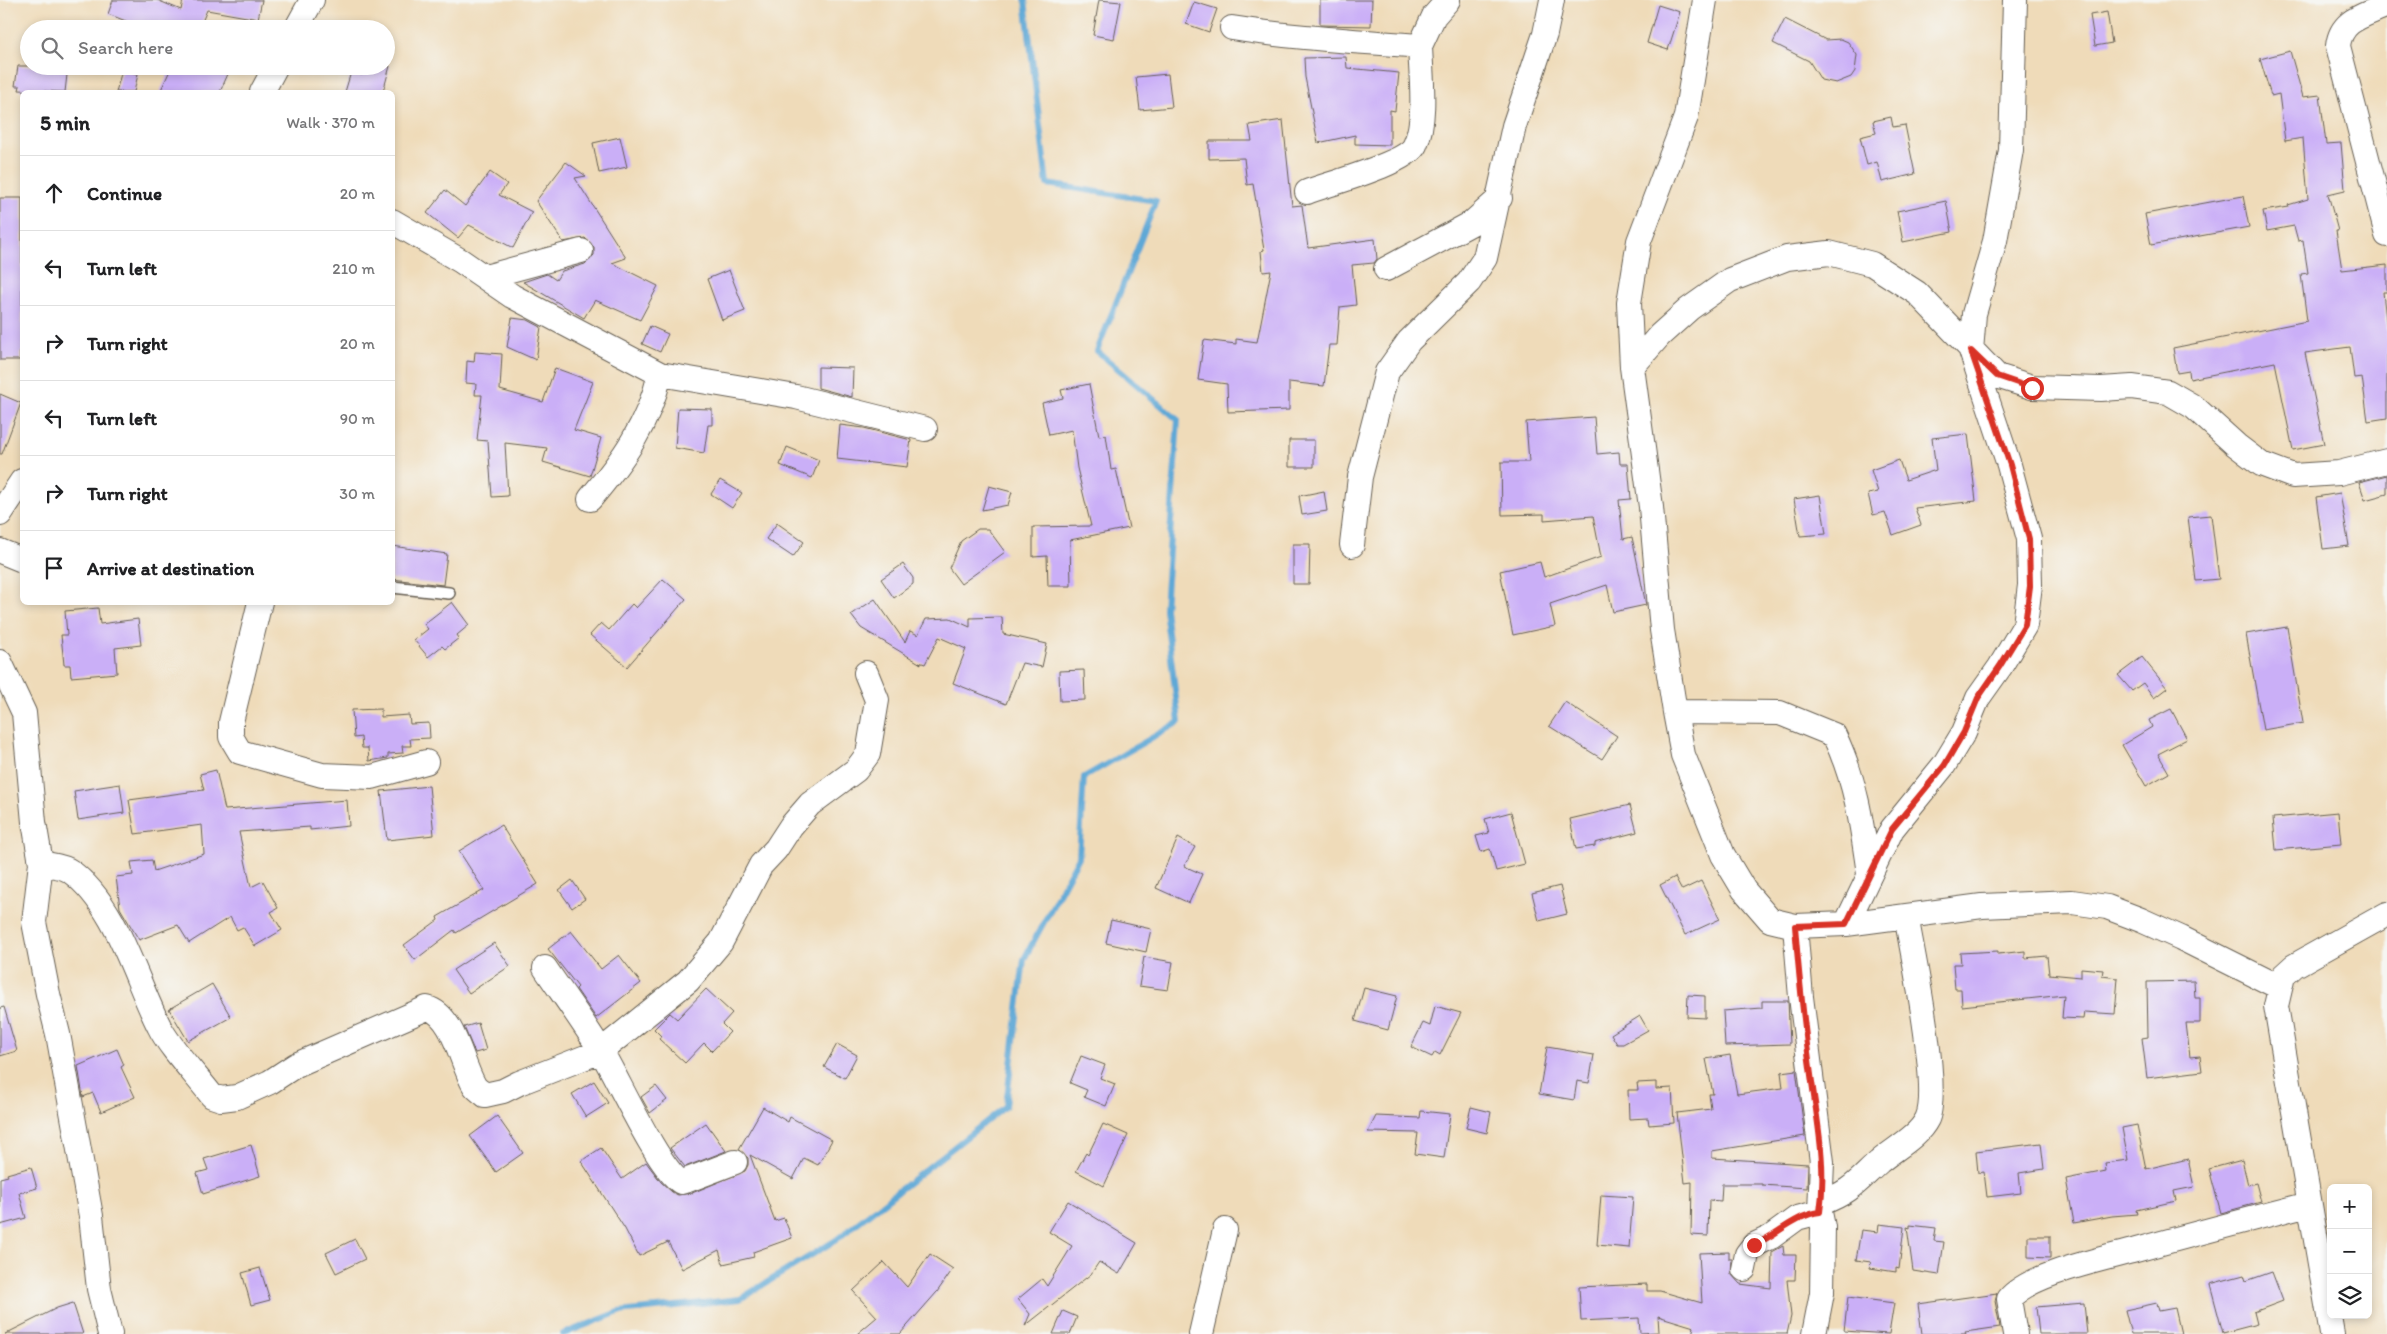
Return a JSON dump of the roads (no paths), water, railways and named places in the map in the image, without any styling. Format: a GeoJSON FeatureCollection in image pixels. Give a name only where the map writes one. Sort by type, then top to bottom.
{"type":"FeatureCollection","features":[{"type":"Feature","properties":{"kind":"street"},"geometry":{"type":"LineString","coordinates":[[301,20],[312,0]]}},
{"type":"Feature","properties":{"kind":"street"},"geometry":{"type":"LineString","coordinates":[[1307,192],[1399,160],[1415,147],[1422,126],[1420,46],[1434,16],[1448,0]]}},
{"type":"Feature","properties":{"kind":"street"},"geometry":{"type":"LineString","coordinates":[[1352,545],[1360,477],[1387,372],[1409,341],[1469,282],[1485,258],[1500,198],[1514,126],[1545,34],[1552,0]]}},
{"type":"Feature","properties":{"kind":"street"},"geometry":{"type":"LineString","coordinates":[[1705,0],[1686,117],[1639,241],[1629,303],[1632,367],[1651,507],[1662,630],[1682,755],[1723,855],[1744,890],[1770,920],[1795,926],[1846,924],[2030,902],[2072,902],[2107,907],[2181,938],[2279,987]]}},
{"type":"Feature","properties":{"kind":"street"},"geometry":{"type":"LineString","coordinates":[[1846,924],[1868,874],[1892,829],[1944,766],[1964,732],[1978,698],[2025,625],[2030,586],[2029,539],[2010,465],[1971,351],[1974,314],[1994,241],[2011,150],[2015,0]]}},
{"type":"Feature","properties":{"kind":"street"},"geometry":{"type":"LineString","coordinates":[[2387,5],[2346,25],[2340,34],[2338,46],[2387,235]]}},
{"type":"Feature","properties":{"kind":"street"},"geometry":{"type":"LineString","coordinates":[[1232,28],[1279,36],[1313,36],[1420,46]]}},
{"type":"Feature","properties":{"kind":"street"},"geometry":{"type":"LineString","coordinates":[[263,90],[271,75]]}},
{"type":"Feature","properties":{"kind":"street"},"geometry":{"type":"LineString","coordinates":[[1386,268],[1472,223],[1500,198]]}},
{"type":"Feature","properties":{"kind":"street"},"geometry":{"type":"LineString","coordinates":[[395,223],[485,277],[512,296],[660,374],[796,397],[925,429]]}},
{"type":"Feature","properties":{"kind":"street"},"geometry":{"type":"LineString","coordinates":[[485,277],[581,251]]}},
{"type":"Feature","properties":{"kind":"street"},"geometry":{"type":"LineString","coordinates":[[1632,367],[1660,335],[1689,309],[1730,280],[1787,258],[1829,253],[1872,264],[1917,293],[1997,376],[2032,388],[2100,389],[2132,387],[2168,392],[2194,407],[2236,445],[2261,464],[2293,476],[2339,473],[2387,461]]}},
{"type":"Feature","properties":{"kind":"street"},"geometry":{"type":"LineString","coordinates":[[590,499],[615,470],[642,428],[654,402],[660,374]]}},
{"type":"Feature","properties":{"kind":"street"},"geometry":{"type":"LineString","coordinates":[[0,514],[20,484]]}},
{"type":"Feature","properties":{"kind":"street"},"geometry":{"type":"LineString","coordinates":[[0,551],[20,559]]}},
{"type":"Feature","properties":{"kind":"street"},"geometry":{"type":"LineString","coordinates":[[259,605],[231,722],[231,738],[240,752],[322,775],[372,777],[426,762]]}},
{"type":"Feature","properties":{"kind":"street"},"geometry":{"type":"LineString","coordinates":[[0,662],[24,713],[34,822],[41,863],[34,922],[58,1034],[91,1216],[99,1289],[110,1334]]}},
{"type":"Feature","properties":{"kind":"street"},"geometry":{"type":"LineString","coordinates":[[41,863],[68,870],[89,889],[103,909],[124,947],[160,1028],[212,1096],[221,1099],[237,1097],[270,1082],[296,1065],[427,1008],[435,1010],[445,1020],[475,1087],[486,1095],[503,1091],[601,1051],[688,981],[722,942],[761,865],[776,849],[791,826],[810,804],[856,770],[868,754],[877,700],[866,673]]}},
{"type":"Feature","properties":{"kind":"street"},"geometry":{"type":"LineString","coordinates":[[1675,712],[1780,713],[1834,735],[1847,762],[1860,811],[1868,874]]}},
{"type":"Feature","properties":{"kind":"street"},"geometry":{"type":"LineString","coordinates":[[2332,1334],[2280,1039],[2276,1006],[2283,976],[2294,966],[2387,914]]}},
{"type":"Feature","properties":{"kind":"street"},"geometry":{"type":"LineString","coordinates":[[1744,1269],[1747,1254],[1754,1245],[1771,1237],[1797,1218],[1821,1208],[1854,1188],[1878,1163],[1923,1125],[1928,1116],[1930,1069],[1906,916]]}},
{"type":"Feature","properties":{"kind":"street"},"geometry":{"type":"LineString","coordinates":[[1795,926],[1801,997],[1822,1162],[1822,1293],[1814,1334]]}},
{"type":"Feature","properties":{"kind":"street"},"geometry":{"type":"LineString","coordinates":[[545,968],[601,1051],[654,1147],[675,1178],[681,1182],[735,1162]]}},
{"type":"Feature","properties":{"kind":"street"},"geometry":{"type":"LineString","coordinates":[[2016,1334],[2009,1299],[2014,1292],[2051,1275],[2199,1232],[2309,1204]]}},
{"type":"Feature","properties":{"kind":"street"},"geometry":{"type":"LineString","coordinates":[[1201,1334],[1225,1230]]}},
{"type":"Feature","properties":{"kind":"lane"},"geometry":{"type":"LineString","coordinates":[[395,587],[449,593]]}},
{"type":"Feature","properties":{"kind":"waterway"},"geometry":{"type":"LineString","coordinates":[[563,1334],[619,1312],[740,1299],[836,1240],[1006,1106],[1024,959],[1079,857],[1084,777],[1179,722],[1165,609],[1178,420],[1097,351],[1156,201],[1047,184],[1025,0]]}}]}
